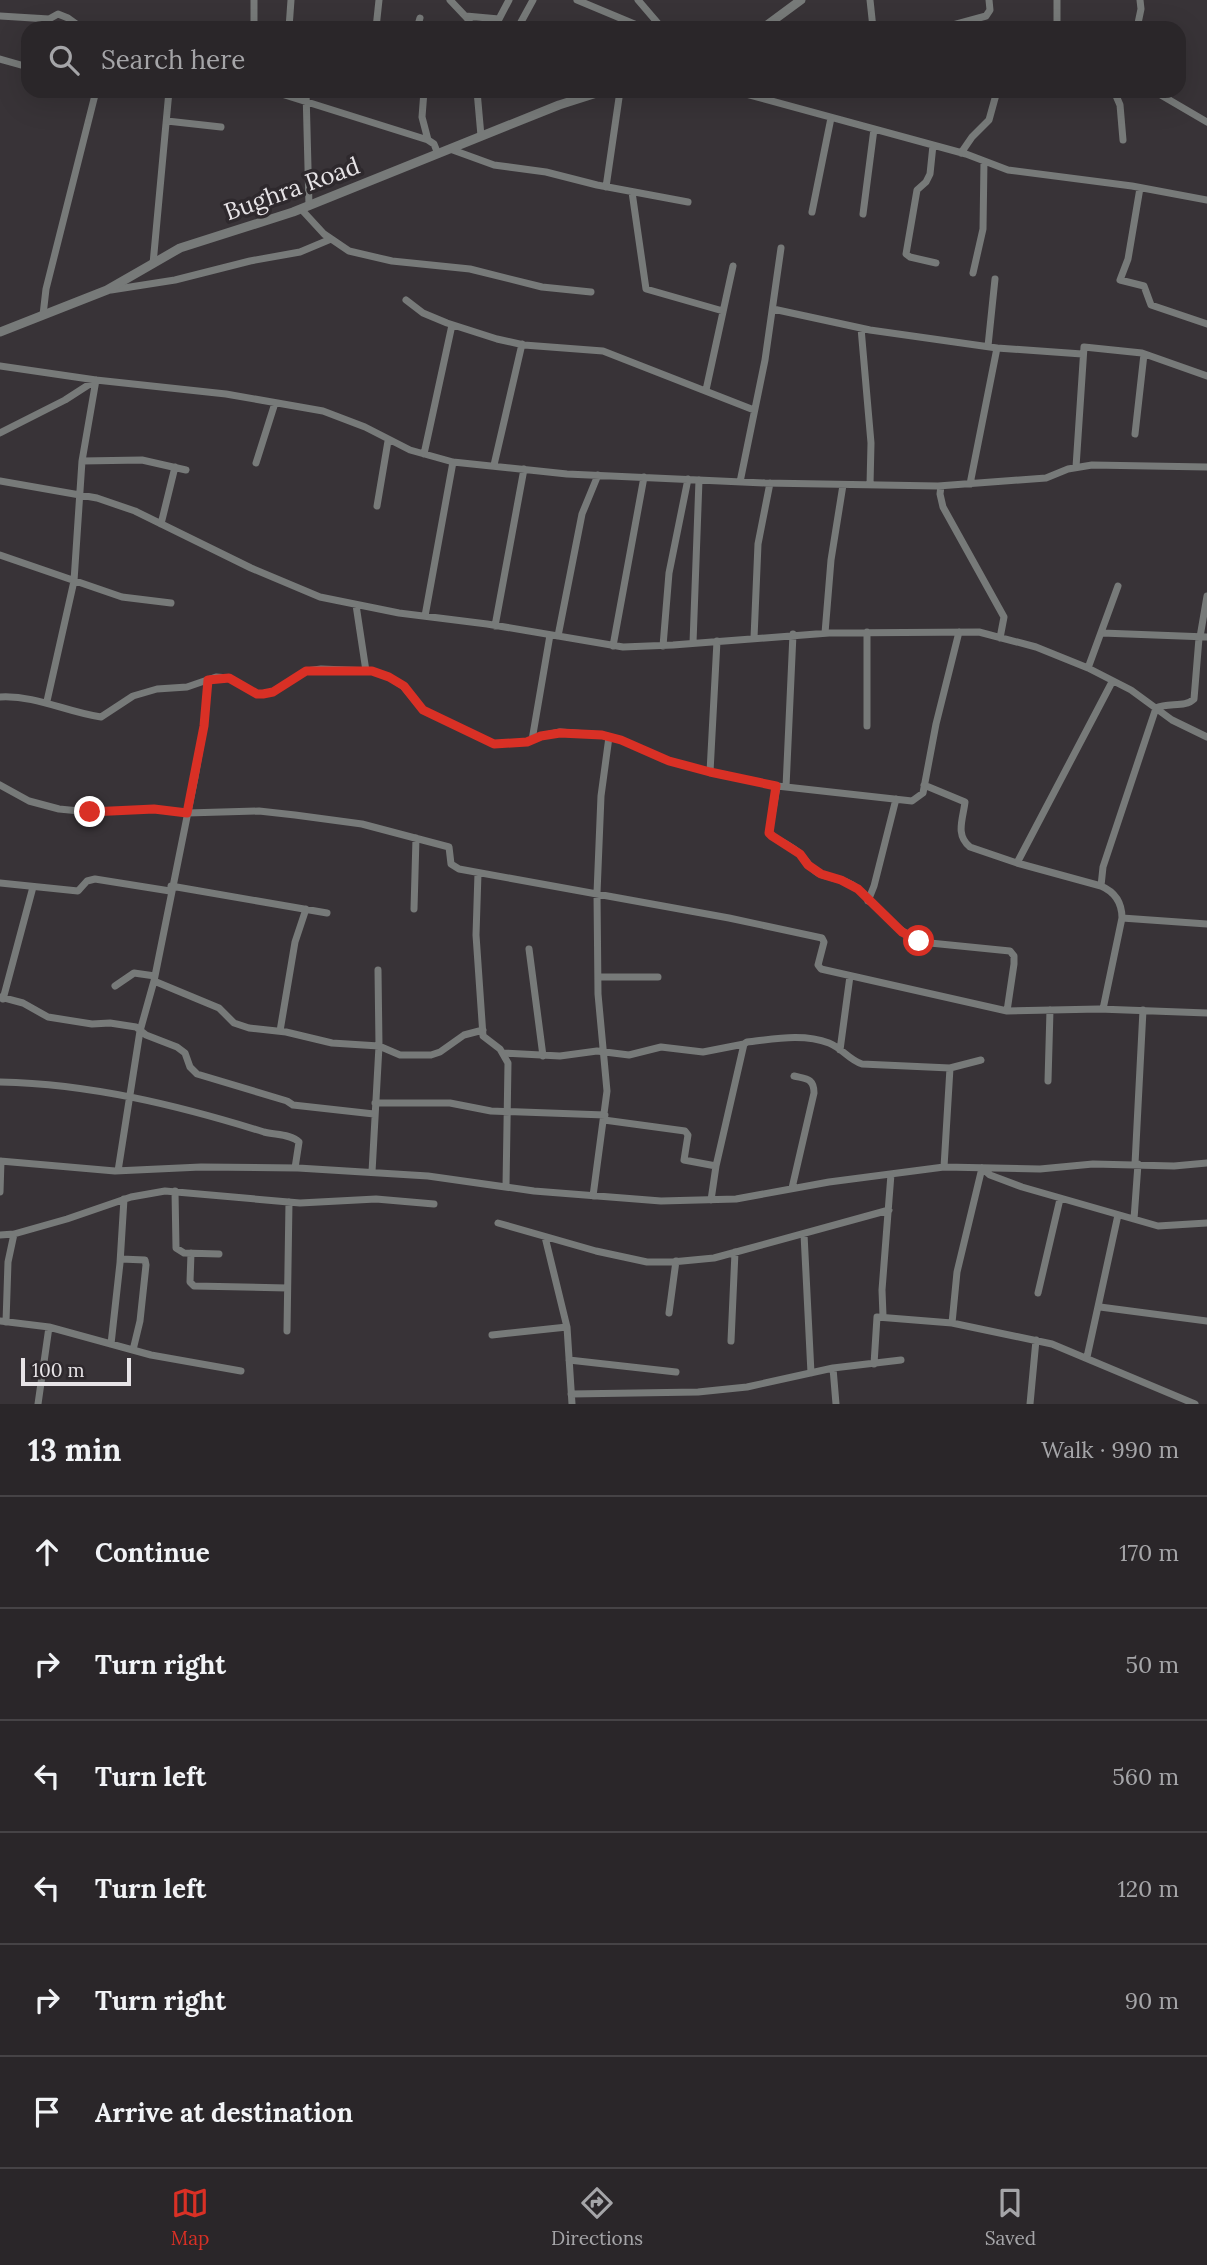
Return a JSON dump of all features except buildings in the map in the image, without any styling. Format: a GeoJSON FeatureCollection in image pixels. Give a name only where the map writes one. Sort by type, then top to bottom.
{"type":"FeatureCollection","features":[{"type":"Feature","properties":{"kind":"street"},"geometry":{"type":"LineString","coordinates":[[254,0],[254,21]]}},
{"type":"Feature","properties":{"kind":"street"},"geometry":{"type":"LineString","coordinates":[[290,21],[291,0]]}},
{"type":"Feature","properties":{"kind":"street"},"geometry":{"type":"LineString","coordinates":[[377,21],[379,0]]}},
{"type":"Feature","properties":{"kind":"street"},"geometry":{"type":"LineString","coordinates":[[450,0],[469,21]]}},
{"type":"Feature","properties":{"kind":"street"},"geometry":{"type":"LineString","coordinates":[[466,16],[499,19],[509,0]]}},
{"type":"Feature","properties":{"kind":"street"},"geometry":{"type":"LineString","coordinates":[[522,21],[533,0]]}},
{"type":"Feature","properties":{"kind":"street"},"geometry":{"type":"LineString","coordinates":[[577,0],[627,21]]}},
{"type":"Feature","properties":{"kind":"street"},"geometry":{"type":"LineString","coordinates":[[638,0],[656,21]]}},
{"type":"Feature","properties":{"kind":"street"},"geometry":{"type":"LineString","coordinates":[[772,21],[801,0]]}},
{"type":"Feature","properties":{"kind":"street"},"geometry":{"type":"LineString","coordinates":[[870,0],[872,21]]}},
{"type":"Feature","properties":{"kind":"street"},"geometry":{"type":"LineString","coordinates":[[968,21],[986,16],[989,0]]}},
{"type":"Feature","properties":{"kind":"street"},"geometry":{"type":"LineString","coordinates":[[1057,0],[1057,21]]}},
{"type":"Feature","properties":{"kind":"street"},"geometry":{"type":"LineString","coordinates":[[1139,21],[1142,9],[1140,0]]}},
{"type":"Feature","properties":{"kind":"street"},"geometry":{"type":"LineString","coordinates":[[0,16],[50,19],[58,14],[72,21]]}},
{"type":"Feature","properties":{"kind":"street"},"geometry":{"type":"LineString","coordinates":[[0,59],[21,65]]}},
{"type":"Feature","properties":{"kind":"street"},"geometry":{"type":"LineString","coordinates":[[43,315],[49,276],[94,98]]}},
{"type":"Feature","properties":{"kind":"street"},"geometry":{"type":"LineString","coordinates":[[153,264],[169,98]]}},
{"type":"Feature","properties":{"kind":"street"},"geometry":{"type":"LineString","coordinates":[[294,98],[428,140],[434,144],[438,154]]}},
{"type":"Feature","properties":{"kind":"street"},"geometry":{"type":"LineString","coordinates":[[306,98],[305,207],[331,239],[349,251],[379,259],[470,269],[542,287],[591,292]]}},
{"type":"Feature","properties":{"kind":"street"},"geometry":{"type":"LineString","coordinates":[[423,98],[422,117],[428,140]]}},
{"type":"Feature","properties":{"kind":"street"},"geometry":{"type":"LineString","coordinates":[[478,98],[481,136]]}},
{"type":"Feature","properties":{"kind":"street","name":"Bughra Road"},"geometry":{"type":"LineString","coordinates":[[0,332],[107,290],[180,248],[305,207],[581,98]]}},
{"type":"Feature","properties":{"kind":"street"},"geometry":{"type":"LineString","coordinates":[[606,187],[619,98]]}},
{"type":"Feature","properties":{"kind":"street"},"geometry":{"type":"LineString","coordinates":[[760,98],[961,153],[1008,170],[1207,200]]}},
{"type":"Feature","properties":{"kind":"street"},"geometry":{"type":"LineString","coordinates":[[961,153],[989,120],[995,98]]}},
{"type":"Feature","properties":{"kind":"street"},"geometry":{"type":"LineString","coordinates":[[1117,98],[1123,140]]}},
{"type":"Feature","properties":{"kind":"street"},"geometry":{"type":"LineString","coordinates":[[1166,98],[1207,122]]}},
{"type":"Feature","properties":{"kind":"street"},"geometry":{"type":"LineString","coordinates":[[812,212],[831,118]]}},
{"type":"Feature","properties":{"kind":"street"},"geometry":{"type":"LineString","coordinates":[[167,121],[221,127]]}},
{"type":"Feature","properties":{"kind":"street"},"geometry":{"type":"LineString","coordinates":[[863,214],[874,129]]}},
{"type":"Feature","properties":{"kind":"street"},"geometry":{"type":"LineString","coordinates":[[933,145],[930,174],[926,182],[916,190],[906,254],[936,263]]}},
{"type":"Feature","properties":{"kind":"street"},"geometry":{"type":"LineString","coordinates":[[450,149],[494,165],[546,172],[606,187],[688,202]]}},
{"type":"Feature","properties":{"kind":"street"},"geometry":{"type":"LineString","coordinates":[[973,273],[983,229],[984,161]]}},
{"type":"Feature","properties":{"kind":"street"},"geometry":{"type":"LineString","coordinates":[[1140,188],[1128,259],[1120,280],[1144,286],[1151,305],[1207,324]]}},
{"type":"Feature","properties":{"kind":"street"},"geometry":{"type":"LineString","coordinates":[[632,192],[646,289],[723,311]]}},
{"type":"Feature","properties":{"kind":"street"},"geometry":{"type":"LineString","coordinates":[[107,290],[175,280],[250,261],[300,252],[331,239]]}},
{"type":"Feature","properties":{"kind":"street"},"geometry":{"type":"LineString","coordinates":[[740,482],[773,309],[781,248]]}},
{"type":"Feature","properties":{"kind":"street"},"geometry":{"type":"LineString","coordinates":[[706,390],[733,266]]}},
{"type":"Feature","properties":{"kind":"street"},"geometry":{"type":"LineString","coordinates":[[970,484],[993,347],[995,279]]}},
{"type":"Feature","properties":{"kind":"street"},"geometry":{"type":"LineString","coordinates":[[406,300],[423,313],[452,325],[522,344],[603,351],[754,410]]}},
{"type":"Feature","properties":{"kind":"street"},"geometry":{"type":"LineString","coordinates":[[773,309],[861,328],[993,347],[1082,354]]}},
{"type":"Feature","properties":{"kind":"street"},"geometry":{"type":"LineString","coordinates":[[424,454],[452,325]]}},
{"type":"Feature","properties":{"kind":"street"},"geometry":{"type":"LineString","coordinates":[[861,328],[871,443],[870,485]]}},
{"type":"Feature","properties":{"kind":"street"},"geometry":{"type":"LineString","coordinates":[[494,465],[522,344]]}},
{"type":"Feature","properties":{"kind":"street"},"geometry":{"type":"LineString","coordinates":[[1076,467],[1084,347],[1144,354],[1207,376]]}},
{"type":"Feature","properties":{"kind":"street"},"geometry":{"type":"LineString","coordinates":[[1135,434],[1144,354]]}},
{"type":"Feature","properties":{"kind":"street"},"geometry":{"type":"LineString","coordinates":[[0,366],[226,394],[323,411],[365,427],[388,441],[424,454],[453,462],[524,469],[740,482],[942,486],[1046,478],[1076,467],[1092,465],[1207,467]]}},
{"type":"Feature","properties":{"kind":"street"},"geometry":{"type":"LineString","coordinates":[[0,433],[65,400],[96,380]]}},
{"type":"Feature","properties":{"kind":"street"},"geometry":{"type":"LineString","coordinates":[[47,701],[74,582],[82,461],[96,380]]}},
{"type":"Feature","properties":{"kind":"street"},"geometry":{"type":"LineString","coordinates":[[256,463],[275,402]]}},
{"type":"Feature","properties":{"kind":"street"},"geometry":{"type":"LineString","coordinates":[[377,506],[388,441]]}},
{"type":"Feature","properties":{"kind":"street"},"geometry":{"type":"LineString","coordinates":[[82,461],[142,460],[186,470]]}},
{"type":"Feature","properties":{"kind":"street"},"geometry":{"type":"LineString","coordinates":[[425,616],[453,462]]}},
{"type":"Feature","properties":{"kind":"street"},"geometry":{"type":"LineString","coordinates":[[161,524],[175,467]]}},
{"type":"Feature","properties":{"kind":"street"},"geometry":{"type":"LineString","coordinates":[[495,626],[524,469]]}},
{"type":"Feature","properties":{"kind":"street"},"geometry":{"type":"LineString","coordinates":[[532,740],[582,514],[598,475]]}},
{"type":"Feature","properties":{"kind":"street"},"geometry":{"type":"LineString","coordinates":[[613,646],[644,477]]}},
{"type":"Feature","properties":{"kind":"street"},"geometry":{"type":"LineString","coordinates":[[663,646],[669,573],[688,479]]}},
{"type":"Feature","properties":{"kind":"street"},"geometry":{"type":"LineString","coordinates":[[693,643],[699,480]]}},
{"type":"Feature","properties":{"kind":"street"},"geometry":{"type":"LineString","coordinates":[[0,481],[97,498],[161,524],[251,568],[320,597],[613,646],[663,646],[793,634],[979,632],[1036,647],[1088,668],[1130,690],[1172,720],[1207,737]]}},
{"type":"Feature","properties":{"kind":"street"},"geometry":{"type":"LineString","coordinates":[[754,638],[758,544],[770,483]]}},
{"type":"Feature","properties":{"kind":"street"},"geometry":{"type":"LineString","coordinates":[[825,633],[831,560],[842,485]]}},
{"type":"Feature","properties":{"kind":"street"},"geometry":{"type":"LineString","coordinates":[[942,486],[940,494],[943,507],[1004,617],[1000,638]]}},
{"type":"Feature","properties":{"kind":"street"},"geometry":{"type":"LineString","coordinates":[[0,555],[122,597],[171,603]]}},
{"type":"Feature","properties":{"kind":"street"},"geometry":{"type":"LineString","coordinates":[[1088,668],[1118,586]]}},
{"type":"Feature","properties":{"kind":"street"},"geometry":{"type":"LineString","coordinates":[[1156,708],[1170,704],[1186,704],[1194,699],[1207,596]]}},
{"type":"Feature","properties":{"kind":"street"},"geometry":{"type":"LineString","coordinates":[[356,605],[366,671]]}},
{"type":"Feature","properties":{"kind":"street"},"geometry":{"type":"LineString","coordinates":[[867,632],[867,726]]}},
{"type":"Feature","properties":{"kind":"street"},"geometry":{"type":"LineString","coordinates":[[0,697],[47,701],[79,714],[101,717],[134,696],[157,689],[187,687],[208,680],[229,678],[257,694],[263,694],[273,692],[306,671],[366,671],[389,677],[404,686],[423,710],[494,744],[570,732],[609,737],[669,761],[776,786],[912,801],[923,793],[936,724],[959,632]]}},
{"type":"Feature","properties":{"kind":"street"},"geometry":{"type":"LineString","coordinates":[[1102,633],[1202,637]]}},
{"type":"Feature","properties":{"kind":"street"},"geometry":{"type":"LineString","coordinates":[[786,787],[793,634]]}},
{"type":"Feature","properties":{"kind":"street"},"geometry":{"type":"LineString","coordinates":[[710,772],[717,641]]}},
{"type":"Feature","properties":{"kind":"street"},"geometry":{"type":"LineString","coordinates":[[118,1171],[140,1031],[154,978],[204,726],[208,680]]}},
{"type":"Feature","properties":{"kind":"street"},"geometry":{"type":"LineString","coordinates":[[1017,863],[1112,682]]}},
{"type":"Feature","properties":{"kind":"street"},"geometry":{"type":"LineString","coordinates":[[1101,886],[1103,867],[1156,708]]}},
{"type":"Feature","properties":{"kind":"street"},"geometry":{"type":"LineString","coordinates":[[593,1196],[607,1091],[598,977],[597,893],[601,796],[609,737]]}},
{"type":"Feature","properties":{"kind":"street"},"geometry":{"type":"LineString","coordinates":[[0,785],[29,801],[59,809],[90,812],[154,809],[187,813],[259,811],[362,824],[449,847],[453,866],[478,873],[597,893],[822,938],[824,942],[819,968],[1007,1011],[1103,1009],[1207,1013]]}},
{"type":"Feature","properties":{"kind":"street"},"geometry":{"type":"LineString","coordinates":[[925,785],[965,802],[960,830],[965,842],[977,850],[1101,886],[1117,897],[1122,908],[1122,918],[1103,1009]]}},
{"type":"Feature","properties":{"kind":"street"},"geometry":{"type":"LineString","coordinates":[[776,786],[769,833],[800,854],[814,870],[858,889],[902,932],[919,941],[1010,951],[1014,956],[1014,964],[1007,1011]]}},
{"type":"Feature","properties":{"kind":"street"},"geometry":{"type":"LineString","coordinates":[[868,901],[896,799]]}},
{"type":"Feature","properties":{"kind":"street"},"geometry":{"type":"LineString","coordinates":[[414,909],[416,838]]}},
{"type":"Feature","properties":{"kind":"street"},"geometry":{"type":"LineString","coordinates":[[478,873],[476,935],[483,1030],[484,1036],[503,1053],[508,1063],[506,1186]]}},
{"type":"Feature","properties":{"kind":"street"},"geometry":{"type":"LineString","coordinates":[[0,883],[78,891],[88,881],[95,879],[171,888],[327,913]]}},
{"type":"Feature","properties":{"kind":"street"},"geometry":{"type":"LineString","coordinates":[[33,887],[2,998],[23,1003],[48,1017],[135,1027],[185,1053],[190,1067],[197,1074],[293,1105],[374,1114]]}},
{"type":"Feature","properties":{"kind":"street"},"geometry":{"type":"LineString","coordinates":[[280,1031],[295,942],[306,909]]}},
{"type":"Feature","properties":{"kind":"street"},"geometry":{"type":"LineString","coordinates":[[1122,918],[1207,924]]}},
{"type":"Feature","properties":{"kind":"street"},"geometry":{"type":"LineString","coordinates":[[529,949],[543,1056]]}},
{"type":"Feature","properties":{"kind":"street"},"geometry":{"type":"LineString","coordinates":[[372,1172],[379,1046],[378,970]]}},
{"type":"Feature","properties":{"kind":"street"},"geometry":{"type":"LineString","coordinates":[[115,986],[134,973],[154,978],[219,1008],[234,1023],[257,1030],[280,1031],[325,1042],[379,1046],[400,1055],[431,1055],[464,1035],[483,1030]]}},
{"type":"Feature","properties":{"kind":"street"},"geometry":{"type":"LineString","coordinates":[[840,1050],[850,976]]}},
{"type":"Feature","properties":{"kind":"street"},"geometry":{"type":"LineString","coordinates":[[598,977],[658,977]]}},
{"type":"Feature","properties":{"kind":"street"},"geometry":{"type":"LineString","coordinates":[[1048,1081],[1050,1010]]}},
{"type":"Feature","properties":{"kind":"street"},"geometry":{"type":"LineString","coordinates":[[1134,1219],[1143,1010]]}},
{"type":"Feature","properties":{"kind":"street"},"geometry":{"type":"LineString","coordinates":[[503,1053],[543,1056],[603,1052],[629,1055],[661,1046],[703,1052],[796,1037],[822,1041],[862,1064],[950,1068],[981,1060]]}},
{"type":"Feature","properties":{"kind":"street"},"geometry":{"type":"LineString","coordinates":[[711,1200],[716,1166],[744,1044]]}},
{"type":"Feature","properties":{"kind":"street"},"geometry":{"type":"LineString","coordinates":[[944,1167],[950,1068]]}},
{"type":"Feature","properties":{"kind":"street"},"geometry":{"type":"LineString","coordinates":[[792,1188],[814,1093],[810,1079],[794,1076]]}},
{"type":"Feature","properties":{"kind":"street"},"geometry":{"type":"LineString","coordinates":[[0,1082],[93,1089],[220,1119],[272,1135],[298,1139],[295,1168]]}},
{"type":"Feature","properties":{"kind":"street"},"geometry":{"type":"LineString","coordinates":[[375,1103],[450,1103],[491,1111],[604,1118],[685,1131],[688,1135],[684,1160],[716,1166]]}},
{"type":"Feature","properties":{"kind":"street"},"geometry":{"type":"LineString","coordinates":[[0,1192],[1,1161],[118,1171],[201,1167],[372,1172],[661,1201],[736,1199],[792,1188],[944,1167],[1040,1169],[1093,1164],[1174,1166],[1207,1163]]}},
{"type":"Feature","properties":{"kind":"street"},"geometry":{"type":"LineString","coordinates":[[982,1168],[990,1175],[1060,1199],[1158,1226],[1207,1223]]}},
{"type":"Feature","properties":{"kind":"street"},"geometry":{"type":"LineString","coordinates":[[951,1323],[957,1272],[982,1168]]}},
{"type":"Feature","properties":{"kind":"street"},"geometry":{"type":"LineString","coordinates":[[883,1316],[891,1174]]}},
{"type":"Feature","properties":{"kind":"street"},"geometry":{"type":"LineString","coordinates":[[0,1235],[14,1234],[124,1199],[164,1191],[289,1202],[376,1199],[433,1204]]}},
{"type":"Feature","properties":{"kind":"street"},"geometry":{"type":"LineString","coordinates":[[175,1191],[176,1248],[180,1252],[219,1254]]}},
{"type":"Feature","properties":{"kind":"street"},"geometry":{"type":"LineString","coordinates":[[111,1344],[121,1259],[124,1199]]}},
{"type":"Feature","properties":{"kind":"street"},"geometry":{"type":"LineString","coordinates":[[1038,1293],[1060,1199]]}},
{"type":"Feature","properties":{"kind":"street"},"geometry":{"type":"LineString","coordinates":[[288,1331],[289,1202]]}},
{"type":"Feature","properties":{"kind":"street"},"geometry":{"type":"LineString","coordinates":[[498,1223],[596,1251],[647,1262],[714,1258],[889,1210]]}},
{"type":"Feature","properties":{"kind":"street"},"geometry":{"type":"LineString","coordinates":[[1087,1357],[1100,1307],[1118,1214]]}},
{"type":"Feature","properties":{"kind":"street"},"geometry":{"type":"LineString","coordinates":[[14,1234],[8,1262],[3,1322],[49,1326],[133,1350],[241,1371]]}},
{"type":"Feature","properties":{"kind":"street"},"geometry":{"type":"LineString","coordinates":[[804,1234],[811,1373]]}},
{"type":"Feature","properties":{"kind":"street"},"geometry":{"type":"LineString","coordinates":[[545,1237],[567,1327],[572,1404]]}},
{"type":"Feature","properties":{"kind":"street"},"geometry":{"type":"LineString","coordinates":[[731,1341],[735,1252]]}},
{"type":"Feature","properties":{"kind":"street"},"geometry":{"type":"LineString","coordinates":[[191,1253],[190,1282],[194,1286],[287,1287]]}},
{"type":"Feature","properties":{"kind":"street"},"geometry":{"type":"LineString","coordinates":[[121,1259],[145,1261],[146,1265],[140,1321],[133,1350]]}},
{"type":"Feature","properties":{"kind":"street"},"geometry":{"type":"LineString","coordinates":[[669,1313],[676,1261]]}},
{"type":"Feature","properties":{"kind":"street"},"geometry":{"type":"LineString","coordinates":[[1100,1307],[1207,1321]]}},
{"type":"Feature","properties":{"kind":"street"},"geometry":{"type":"LineString","coordinates":[[874,1364],[877,1317],[951,1323],[1036,1340],[1087,1357],[1195,1404]]}},
{"type":"Feature","properties":{"kind":"street"},"geometry":{"type":"LineString","coordinates":[[38,1404],[49,1326]]}},
{"type":"Feature","properties":{"kind":"street"},"geometry":{"type":"LineString","coordinates":[[492,1335],[567,1327]]}},
{"type":"Feature","properties":{"kind":"street"},"geometry":{"type":"LineString","coordinates":[[1030,1404],[1036,1340]]}},
{"type":"Feature","properties":{"kind":"street"},"geometry":{"type":"LineString","coordinates":[[569,1360],[676,1372]]}},
{"type":"Feature","properties":{"kind":"street"},"geometry":{"type":"LineString","coordinates":[[571,1394],[698,1392],[747,1387],[833,1368],[901,1360]]}},
{"type":"Feature","properties":{"kind":"street"},"geometry":{"type":"LineString","coordinates":[[833,1368],[836,1404]]}},
{"type":"Feature","properties":{"kind":"route"},"geometry":{"type":"LineString","coordinates":[[90,812],[154,809],[187,813],[204,726],[208,680],[216,677],[229,678],[257,694],[263,694],[273,692],[306,671],[372,671],[404,686],[423,710],[494,744],[527,742],[541,736],[570,732],[602,735],[621,740],[669,761],[776,786],[769,833],[800,854],[814,870],[858,889],[902,932],[919,941]]}}]}
